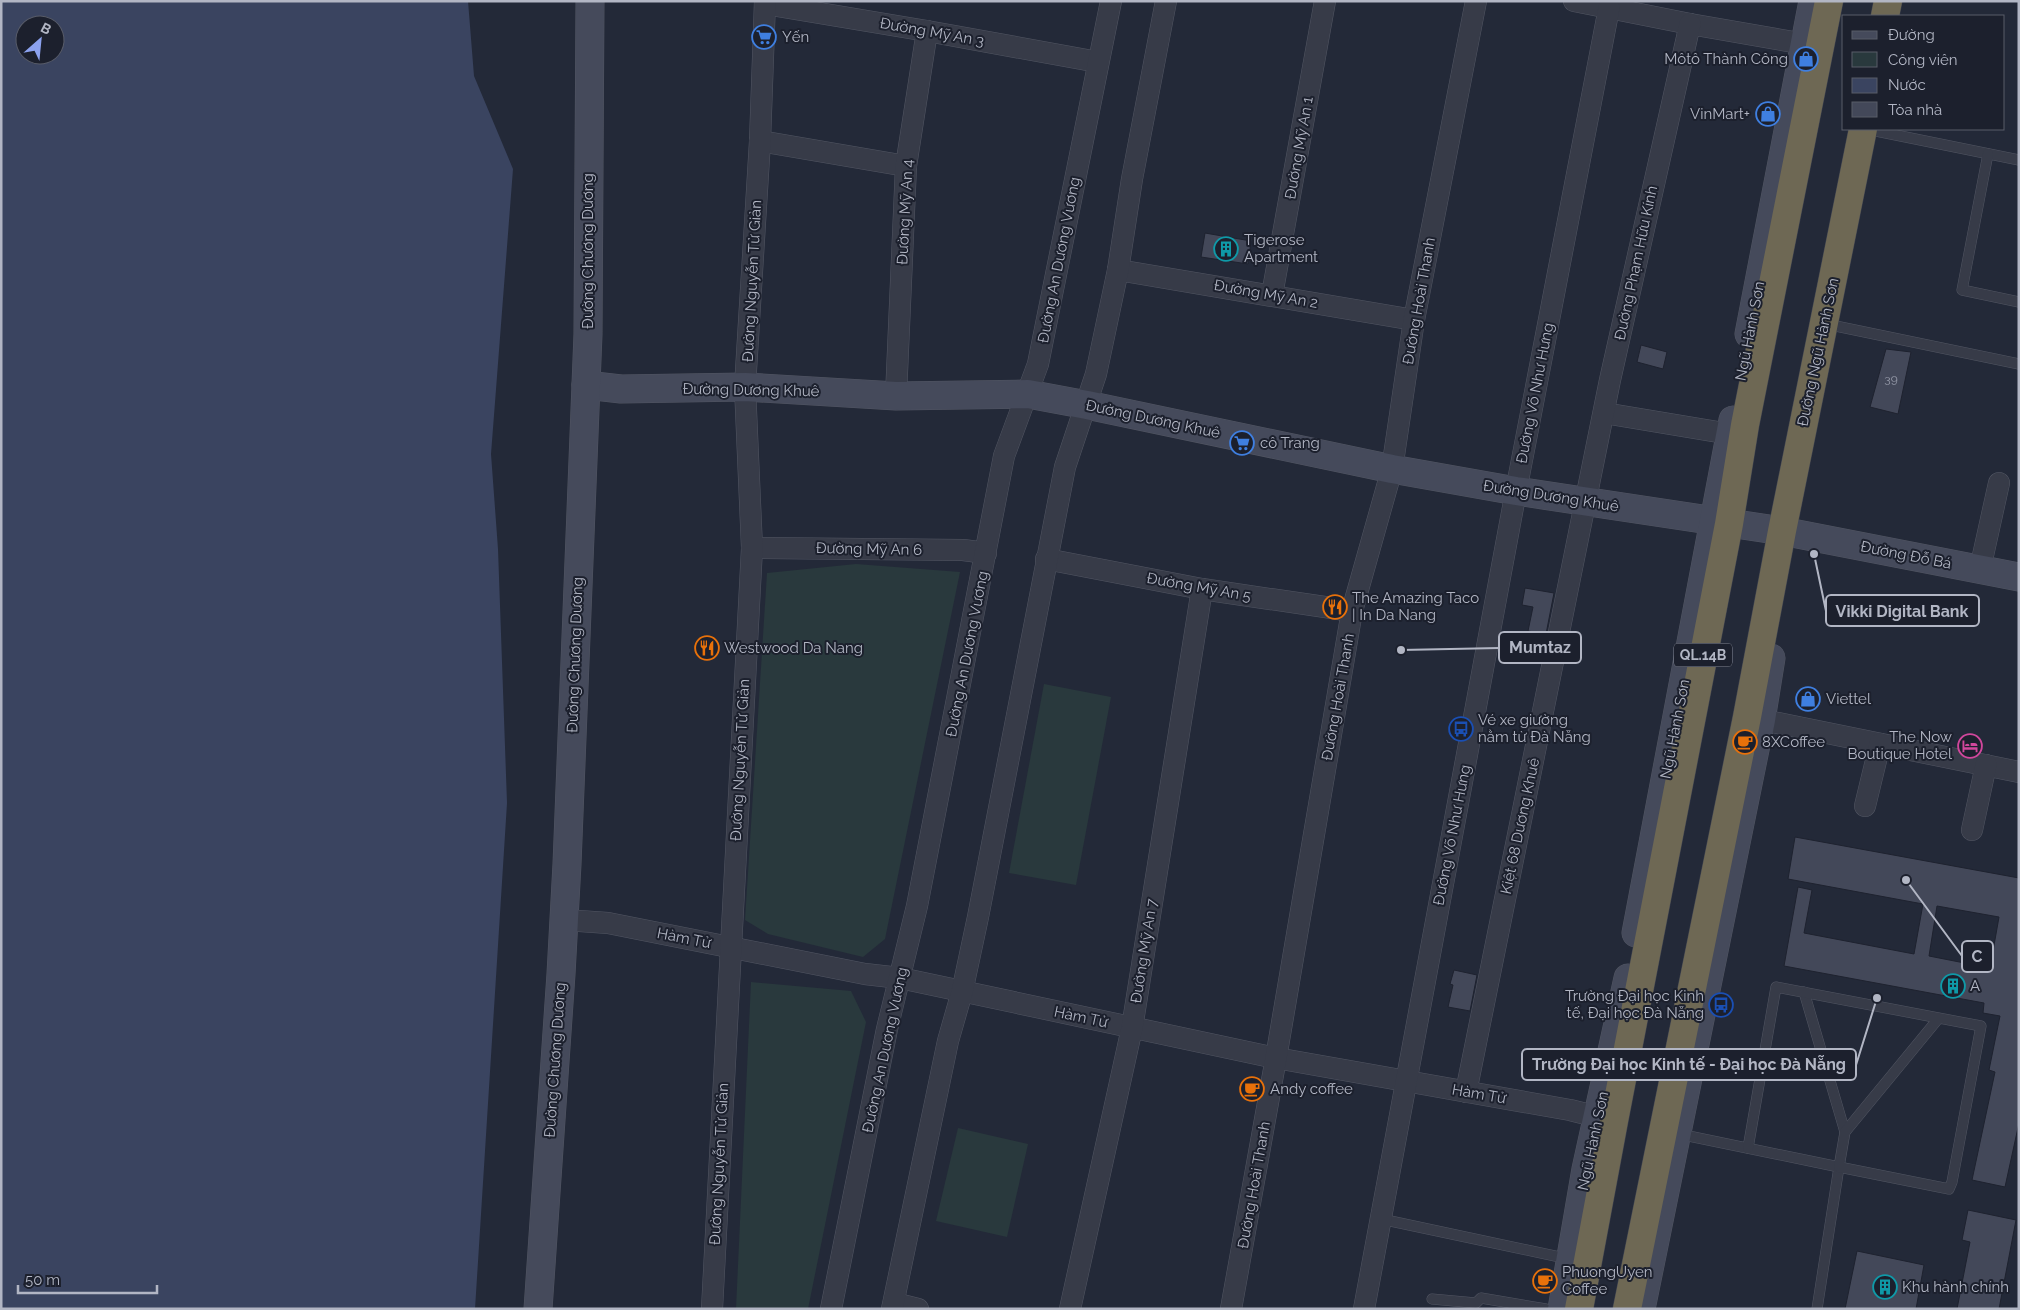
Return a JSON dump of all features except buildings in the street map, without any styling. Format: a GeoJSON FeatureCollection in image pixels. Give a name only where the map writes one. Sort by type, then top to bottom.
{"type":"FeatureCollection","features":[{"type":"Feature","properties":{"kind":"highway","name":"Ngũ Hành Sơn"},"geometry":{"type":"LineString","coordinates":[[1579,1309],[1606,1119],[1721,522],[1745,425],[1829,1]]}},
{"type":"Feature","properties":{"kind":"highway"},"geometry":{"type":"LineString","coordinates":[[1885,15],[1888,1]]}},
{"type":"Feature","properties":{"kind":"highway","name":"Đường Ngũ Hành Sơn"},"geometry":{"type":"LineString","coordinates":[[1754,718],[1773,576],[1787,532],[1870,130]]}},
{"type":"Feature","properties":{"kind":"highway"},"geometry":{"type":"LineString","coordinates":[[1627,1309],[1670,1133],[1754,718]]}},
{"type":"Feature","properties":{"kind":"main road","name":"Đường Chương Dương"},"geometry":{"type":"LineString","coordinates":[[538,1309],[565,920],[588,334],[590,1]]}},
{"type":"Feature","properties":{"kind":"main road","name":"Ngũ Hành Sơn"},"geometry":{"type":"LineString","coordinates":[[1721,522],[1730,434],[1813,1]]}},
{"type":"Feature","properties":{"kind":"main road"},"geometry":{"type":"LineString","coordinates":[[1898,15],[1902,1]]}},
{"type":"Feature","properties":{"kind":"main road","name":"Đường Dương Khuê"},"geometry":{"type":"LineString","coordinates":[[586,385],[621,389],[745,387],[896,396],[1028,394],[1392,469],[1516,492],[1787,532]]}},
{"type":"Feature","properties":{"kind":"main road"},"geometry":{"type":"LineString","coordinates":[[1754,718],[1787,532]]}},
{"type":"Feature","properties":{"kind":"main road","name":"Đường Đỗ Bá"},"geometry":{"type":"LineString","coordinates":[[1787,532],[2019,577]]}},
{"type":"Feature","properties":{"kind":"main road","name":"Ngũ Hành Sơn"},"geometry":{"type":"LineString","coordinates":[[1562,1309],[1586,1169],[1606,1119]]}},
{"type":"Feature","properties":{"kind":"main road"},"geometry":{"type":"LineString","coordinates":[[1641,1309],[1670,1133]]}},
{"type":"Feature","properties":{"kind":"street","name":"Đường An Dương Vương"},"geometry":{"type":"LineString","coordinates":[[831,1309],[887,1029],[919,896],[1004,456],[1038,364],[1111,1]]}},
{"type":"Feature","properties":{"kind":"street"},"geometry":{"type":"LineString","coordinates":[[918,1309],[893,1306],[948,1042],[962,992],[1065,467],[1096,374],[1118,270],[1132,180],[1166,1]]}},
{"type":"Feature","properties":{"kind":"street","name":"Đường Mỹ An 1"},"geometry":{"type":"LineString","coordinates":[[1272,295],[1325,1]]}},
{"type":"Feature","properties":{"kind":"street","name":"Đường Hoài Thanh"},"geometry":{"type":"LineString","coordinates":[[1231,1309],[1352,611],[1392,469],[1414,320],[1476,1]]}},
{"type":"Feature","properties":{"kind":"street"},"geometry":{"type":"LineString","coordinates":[[1574,1],[1609,8],[1666,10],[1690,24],[1805,44]]}},
{"type":"Feature","properties":{"kind":"street","name":"Đường Mỹ An 3"},"geometry":{"type":"LineString","coordinates":[[765,3],[1098,62]]}},
{"type":"Feature","properties":{"kind":"street","name":"Đường Nguyễn Tử Giản"},"geometry":{"type":"LineString","coordinates":[[712,1309],[752,548],[745,387],[760,141],[765,3]]}},
{"type":"Feature","properties":{"kind":"street","name":"Đường Võ Như Hưng"},"geometry":{"type":"LineString","coordinates":[[1364,1309],[1516,492],[1609,8]]}},
{"type":"Feature","properties":{"kind":"street","name":"Đường Phạm Hữu Kính"},"geometry":{"type":"LineString","coordinates":[[1586,502],[1690,24]]}},
{"type":"Feature","properties":{"kind":"street","name":"Đường Mỹ An 4"},"geometry":{"type":"LineString","coordinates":[[896,396],[906,166],[927,31]]}},
{"type":"Feature","properties":{"kind":"street"},"geometry":{"type":"LineString","coordinates":[[760,141],[906,166]]}},
{"type":"Feature","properties":{"kind":"street","name":"Đường Mỹ An 2"},"geometry":{"type":"LineString","coordinates":[[1118,270],[1414,320]]}},
{"type":"Feature","properties":{"kind":"street"},"geometry":{"type":"LineString","coordinates":[[1604,413],[1730,434]]}},
{"type":"Feature","properties":{"kind":"street"},"geometry":{"type":"LineString","coordinates":[[1980,569],[1999,483]]}},
{"type":"Feature","properties":{"kind":"street","name":"Kiệt 68 Dương Khuê"},"geometry":{"type":"LineString","coordinates":[[1466,1092],[1586,502]]}},
{"type":"Feature","properties":{"kind":"street","name":"Đường Mỹ An 6"},"geometry":{"type":"LineString","coordinates":[[752,548],[963,550],[986,553]]}},
{"type":"Feature","properties":{"kind":"street","name":"Đường Mỹ An 5"},"geometry":{"type":"LineString","coordinates":[[1046,559],[1202,589],[1352,611]]}},
{"type":"Feature","properties":{"kind":"street","name":"Đường Mỹ An 7"},"geometry":{"type":"LineString","coordinates":[[1070,1309],[1132,1028],[1202,589]]}},
{"type":"Feature","properties":{"kind":"street"},"geometry":{"type":"LineString","coordinates":[[1754,718],[2019,772]]}},
{"type":"Feature","properties":{"kind":"street"},"geometry":{"type":"LineString","coordinates":[[1865,806],[1880,744]]}},
{"type":"Feature","properties":{"kind":"street"},"geometry":{"type":"LineString","coordinates":[[1972,830],[1986,765]]}},
{"type":"Feature","properties":{"kind":"street","name":"Hàm Tử"},"geometry":{"type":"LineString","coordinates":[[565,920],[608,923],[865,974],[900,978],[1276,1058],[1570,1110],[1606,1119]]}},
{"type":"Feature","properties":{"kind":"lane"},"geometry":{"type":"LineString","coordinates":[[1875,130],[2019,160]]}},
{"type":"Feature","properties":{"kind":"lane"},"geometry":{"type":"LineString","coordinates":[[1988,154],[1962,290],[2019,302]]}},
{"type":"Feature","properties":{"kind":"lane"},"geometry":{"type":"LineString","coordinates":[[1830,325],[2019,364]]}},
{"type":"Feature","properties":{"kind":"lane"},"geometry":{"type":"LineString","coordinates":[[1670,1133],[1948,1190],[1950,1188],[1981,1026],[1776,987],[1748,1148]]}},
{"type":"Feature","properties":{"kind":"lane"},"geometry":{"type":"LineString","coordinates":[[1804,992],[1845,1132],[1817,1309]]}},
{"type":"Feature","properties":{"kind":"lane"},"geometry":{"type":"LineString","coordinates":[[1845,1132],[1938,1019]]}},
{"type":"Feature","properties":{"kind":"lane"},"geometry":{"type":"LineString","coordinates":[[1381,1219],[1570,1260]]}},
{"type":"Feature","properties":{"kind":"lane"},"geometry":{"type":"LineString","coordinates":[[1432,1299],[1476,1303],[1482,1298],[1546,1309]]}},
{"type":"Feature","properties":{"kind":"green space"},"geometry":{"type":"Polygon","coordinates":[[[856,564],[960,572],[885,939],[863,957],[768,934],[745,920],[767,573],[856,564]]]}},
{"type":"Feature","properties":{"kind":"green space"},"geometry":{"type":"Polygon","coordinates":[[[1044,684],[1111,697],[1076,885],[1009,873],[1044,684]]]}},
{"type":"Feature","properties":{"kind":"green space"},"geometry":{"type":"Polygon","coordinates":[[[751,982],[851,991],[866,1022],[808,1309],[736,1309],[751,982]]]}},
{"type":"Feature","properties":{"kind":"green space"},"geometry":{"type":"Polygon","coordinates":[[[958,1128],[1028,1144],[1007,1237],[936,1221],[958,1128]]]}},
{"type":"Feature","properties":{"kind":"water"},"geometry":{"type":"Polygon","coordinates":[[[1,1],[468,1],[474,76],[513,169],[491,454],[498,549],[507,803],[475,1309],[1,1309],[1,1]]]}},
{"type":"Feature","properties":{"kind":"place","name":"Yến"},"geometry":{"type":"Point","coordinates":[764,37]}},
{"type":"Feature","properties":{"kind":"place","name":"Môtô Thành Công"},"geometry":{"type":"Point","coordinates":[1806,59]}},
{"type":"Feature","properties":{"kind":"place","name":"VinMart+"},"geometry":{"type":"Point","coordinates":[1768,114]}},
{"type":"Feature","properties":{"kind":"place","name":"Tigerose Apartment"},"geometry":{"type":"Point","coordinates":[1226,249]}},
{"type":"Feature","properties":{"kind":"place","name":"cô Trang"},"geometry":{"type":"Point","coordinates":[1242,443]}},
{"type":"Feature","properties":{"kind":"place","name":"Vikki Digital Bank"},"geometry":{"type":"Point","coordinates":[1814,554]}},
{"type":"Feature","properties":{"kind":"place","name":"The Amazing Taco | In Da Nang"},"geometry":{"type":"Point","coordinates":[1335,607]}},
{"type":"Feature","properties":{"kind":"place","name":"Westwood Da Nang"},"geometry":{"type":"Point","coordinates":[707,648]}},
{"type":"Feature","properties":{"kind":"place","name":"Mumtaz"},"geometry":{"type":"Point","coordinates":[1401,650]}},
{"type":"Feature","properties":{"kind":"place","name":"Viettel"},"geometry":{"type":"Point","coordinates":[1808,699]}},
{"type":"Feature","properties":{"kind":"place","name":"Vé xe giường nằm từ Đà Nẵng"},"geometry":{"type":"Point","coordinates":[1461,729]}},
{"type":"Feature","properties":{"kind":"place","name":"8XCoffee"},"geometry":{"type":"Point","coordinates":[1745,742]}},
{"type":"Feature","properties":{"kind":"place","name":"The Now Boutique Hotel"},"geometry":{"type":"Point","coordinates":[1970,746]}},
{"type":"Feature","properties":{"kind":"place","name":"C"},"geometry":{"type":"Point","coordinates":[1906,880]}},
{"type":"Feature","properties":{"kind":"place","name":"A"},"geometry":{"type":"Point","coordinates":[1953,986]}},
{"type":"Feature","properties":{"kind":"place","name":"Trường Đại học Kinh tế - Đại học Đà Nẵng"},"geometry":{"type":"Point","coordinates":[1877,998]}},
{"type":"Feature","properties":{"kind":"place","name":"Trường Đại học Kinh tế, Đại học Đà Nẵng"},"geometry":{"type":"Point","coordinates":[1721,1005]}},
{"type":"Feature","properties":{"kind":"place","name":"Andy coffee"},"geometry":{"type":"Point","coordinates":[1252,1089]}},
{"type":"Feature","properties":{"kind":"place","name":"PhuongUyen Coffee"},"geometry":{"type":"Point","coordinates":[1545,1281]}},
{"type":"Feature","properties":{"kind":"place","name":"Khu hành chính"},"geometry":{"type":"Point","coordinates":[1885,1287]}}]}
